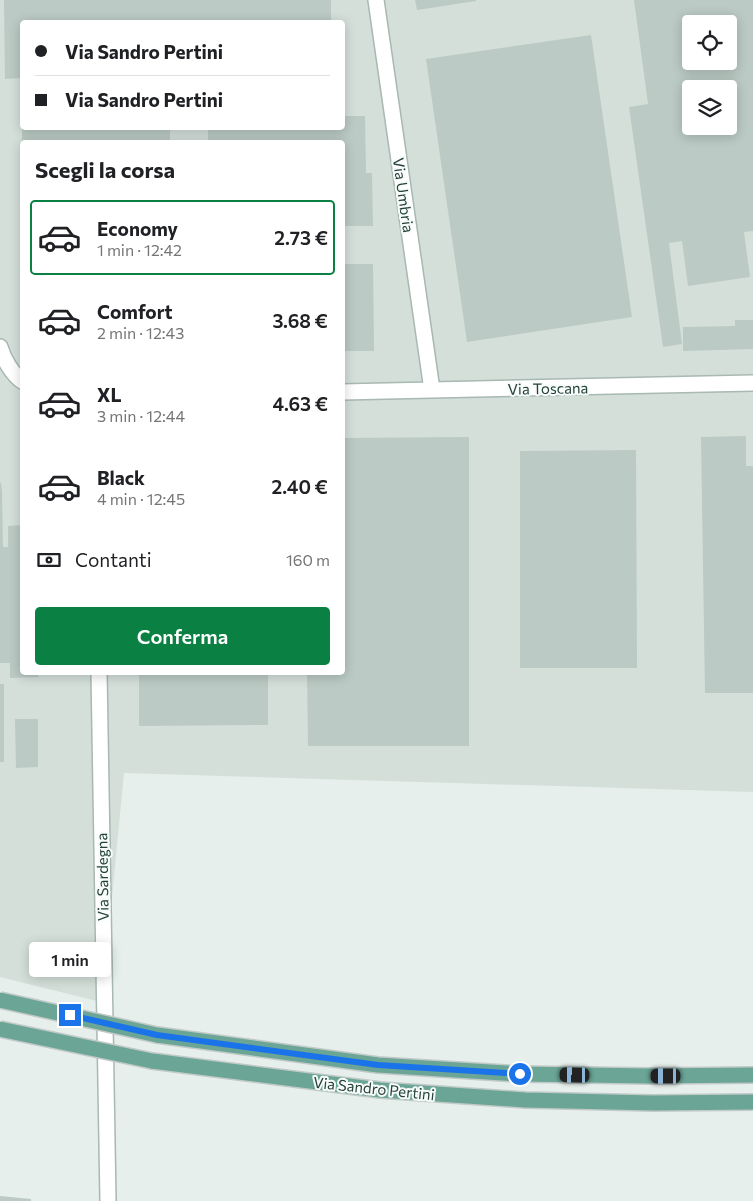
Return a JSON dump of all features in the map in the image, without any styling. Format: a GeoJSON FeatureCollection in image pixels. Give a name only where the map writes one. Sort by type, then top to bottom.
{"type":"FeatureCollection","features":[{"type":"Feature","properties":{"kind":"main road","name":"Via Sandro Pertini"},"geometry":{"type":"LineString","coordinates":[[0,1000],[157,1035],[378,1065],[520,1074],[753,1075]]}},
{"type":"Feature","properties":{"kind":"main road","name":"Via Sandro Pertini"},"geometry":{"type":"LineString","coordinates":[[0,1029],[152,1061],[380,1090],[526,1100],[753,1102]]}},
{"type":"Feature","properties":{"kind":"street","name":"Via Umbria"},"geometry":{"type":"LineString","coordinates":[[376,0],[432,390]]}},
{"type":"Feature","properties":{"kind":"street"},"geometry":{"type":"LineString","coordinates":[[0,347],[2,354],[20,379]]}},
{"type":"Feature","properties":{"kind":"street","name":"Via Toscana"},"geometry":{"type":"LineString","coordinates":[[345,392],[753,383]]}},
{"type":"Feature","properties":{"kind":"street","name":"Via Sardegna"},"geometry":{"type":"LineString","coordinates":[[98,675],[108,1201]]}},
{"type":"Feature","properties":{"kind":"shaded area"},"geometry":{"type":"Polygon","coordinates":[[[0,0],[753,0],[753,792],[124,773],[111,907],[113,1005],[0,977],[0,0]]]}},
{"type":"Feature","properties":{"kind":"building"},"geometry":{"type":"Polygon","coordinates":[[[4,0],[331,0],[331,20],[20,20],[20,78],[5,79],[4,0]]]}},
{"type":"Feature","properties":{"kind":"building"},"geometry":{"type":"Polygon","coordinates":[[[415,0],[476,0],[476,1],[417,10],[415,0]]]}},
{"type":"Feature","properties":{"kind":"building"},"geometry":{"type":"Polygon","coordinates":[[[634,0],[753,0],[753,231],[744,232],[750,277],[688,286],[682,241],[669,243],[682,344],[663,347],[629,107],[648,104],[634,0]]]}},
{"type":"Feature","properties":{"kind":"building"},"geometry":{"type":"Polygon","coordinates":[[[591,35],[632,317],[467,342],[426,59],[591,35]]]}},
{"type":"Feature","properties":{"kind":"building"},"geometry":{"type":"Polygon","coordinates":[[[345,116],[365,116],[366,173],[372,173],[373,226],[345,226],[345,140],[208,140],[208,130],[345,130],[345,116]]]}},
{"type":"Feature","properties":{"kind":"building"},"geometry":{"type":"Polygon","coordinates":[[[22,130],[170,130],[170,140],[22,140],[22,130]]]}},
{"type":"Feature","properties":{"kind":"building"},"geometry":{"type":"Polygon","coordinates":[[[345,264],[373,264],[374,351],[345,351],[345,264]]]}},
{"type":"Feature","properties":{"kind":"building"},"geometry":{"type":"Polygon","coordinates":[[[735,320],[753,320],[753,349],[683,351],[683,327],[735,326],[735,320]]]}},
{"type":"Feature","properties":{"kind":"building"},"geometry":{"type":"Polygon","coordinates":[[[746,436],[746,466],[753,466],[753,693],[705,693],[701,437],[746,436]]]}},
{"type":"Feature","properties":{"kind":"building"},"geometry":{"type":"Polygon","coordinates":[[[469,437],[469,746],[308,746],[307,675],[345,675],[345,438],[469,437]]]}},
{"type":"Feature","properties":{"kind":"building"},"geometry":{"type":"Polygon","coordinates":[[[636,450],[637,668],[520,668],[520,451],[636,450]]]}},
{"type":"Feature","properties":{"kind":"building"},"geometry":{"type":"Polygon","coordinates":[[[1,483],[3,547],[8,547],[8,526],[20,525],[20,675],[38,675],[38,677],[10,678],[10,663],[0,663],[1,483]]]}},
{"type":"Feature","properties":{"kind":"building"},"geometry":{"type":"Polygon","coordinates":[[[139,675],[268,675],[268,725],[139,726],[139,675]]]}},
{"type":"Feature","properties":{"kind":"building"},"geometry":{"type":"Polygon","coordinates":[[[0,684],[4,684],[4,762],[0,762],[0,684]]]}},
{"type":"Feature","properties":{"kind":"building"},"geometry":{"type":"Polygon","coordinates":[[[15,719],[38,719],[38,767],[16,768],[15,719]]]}},
{"type":"Feature","properties":{"kind":"building"},"geometry":{"type":"Polygon","coordinates":[[[0,1196],[31,1199],[31,1201],[0,1201],[0,1196]]]}},
{"type":"Feature","properties":{"kind":"route"},"geometry":{"type":"LineString","coordinates":[[70,1015],[157,1035],[378,1065],[520,1074]]}}]}
